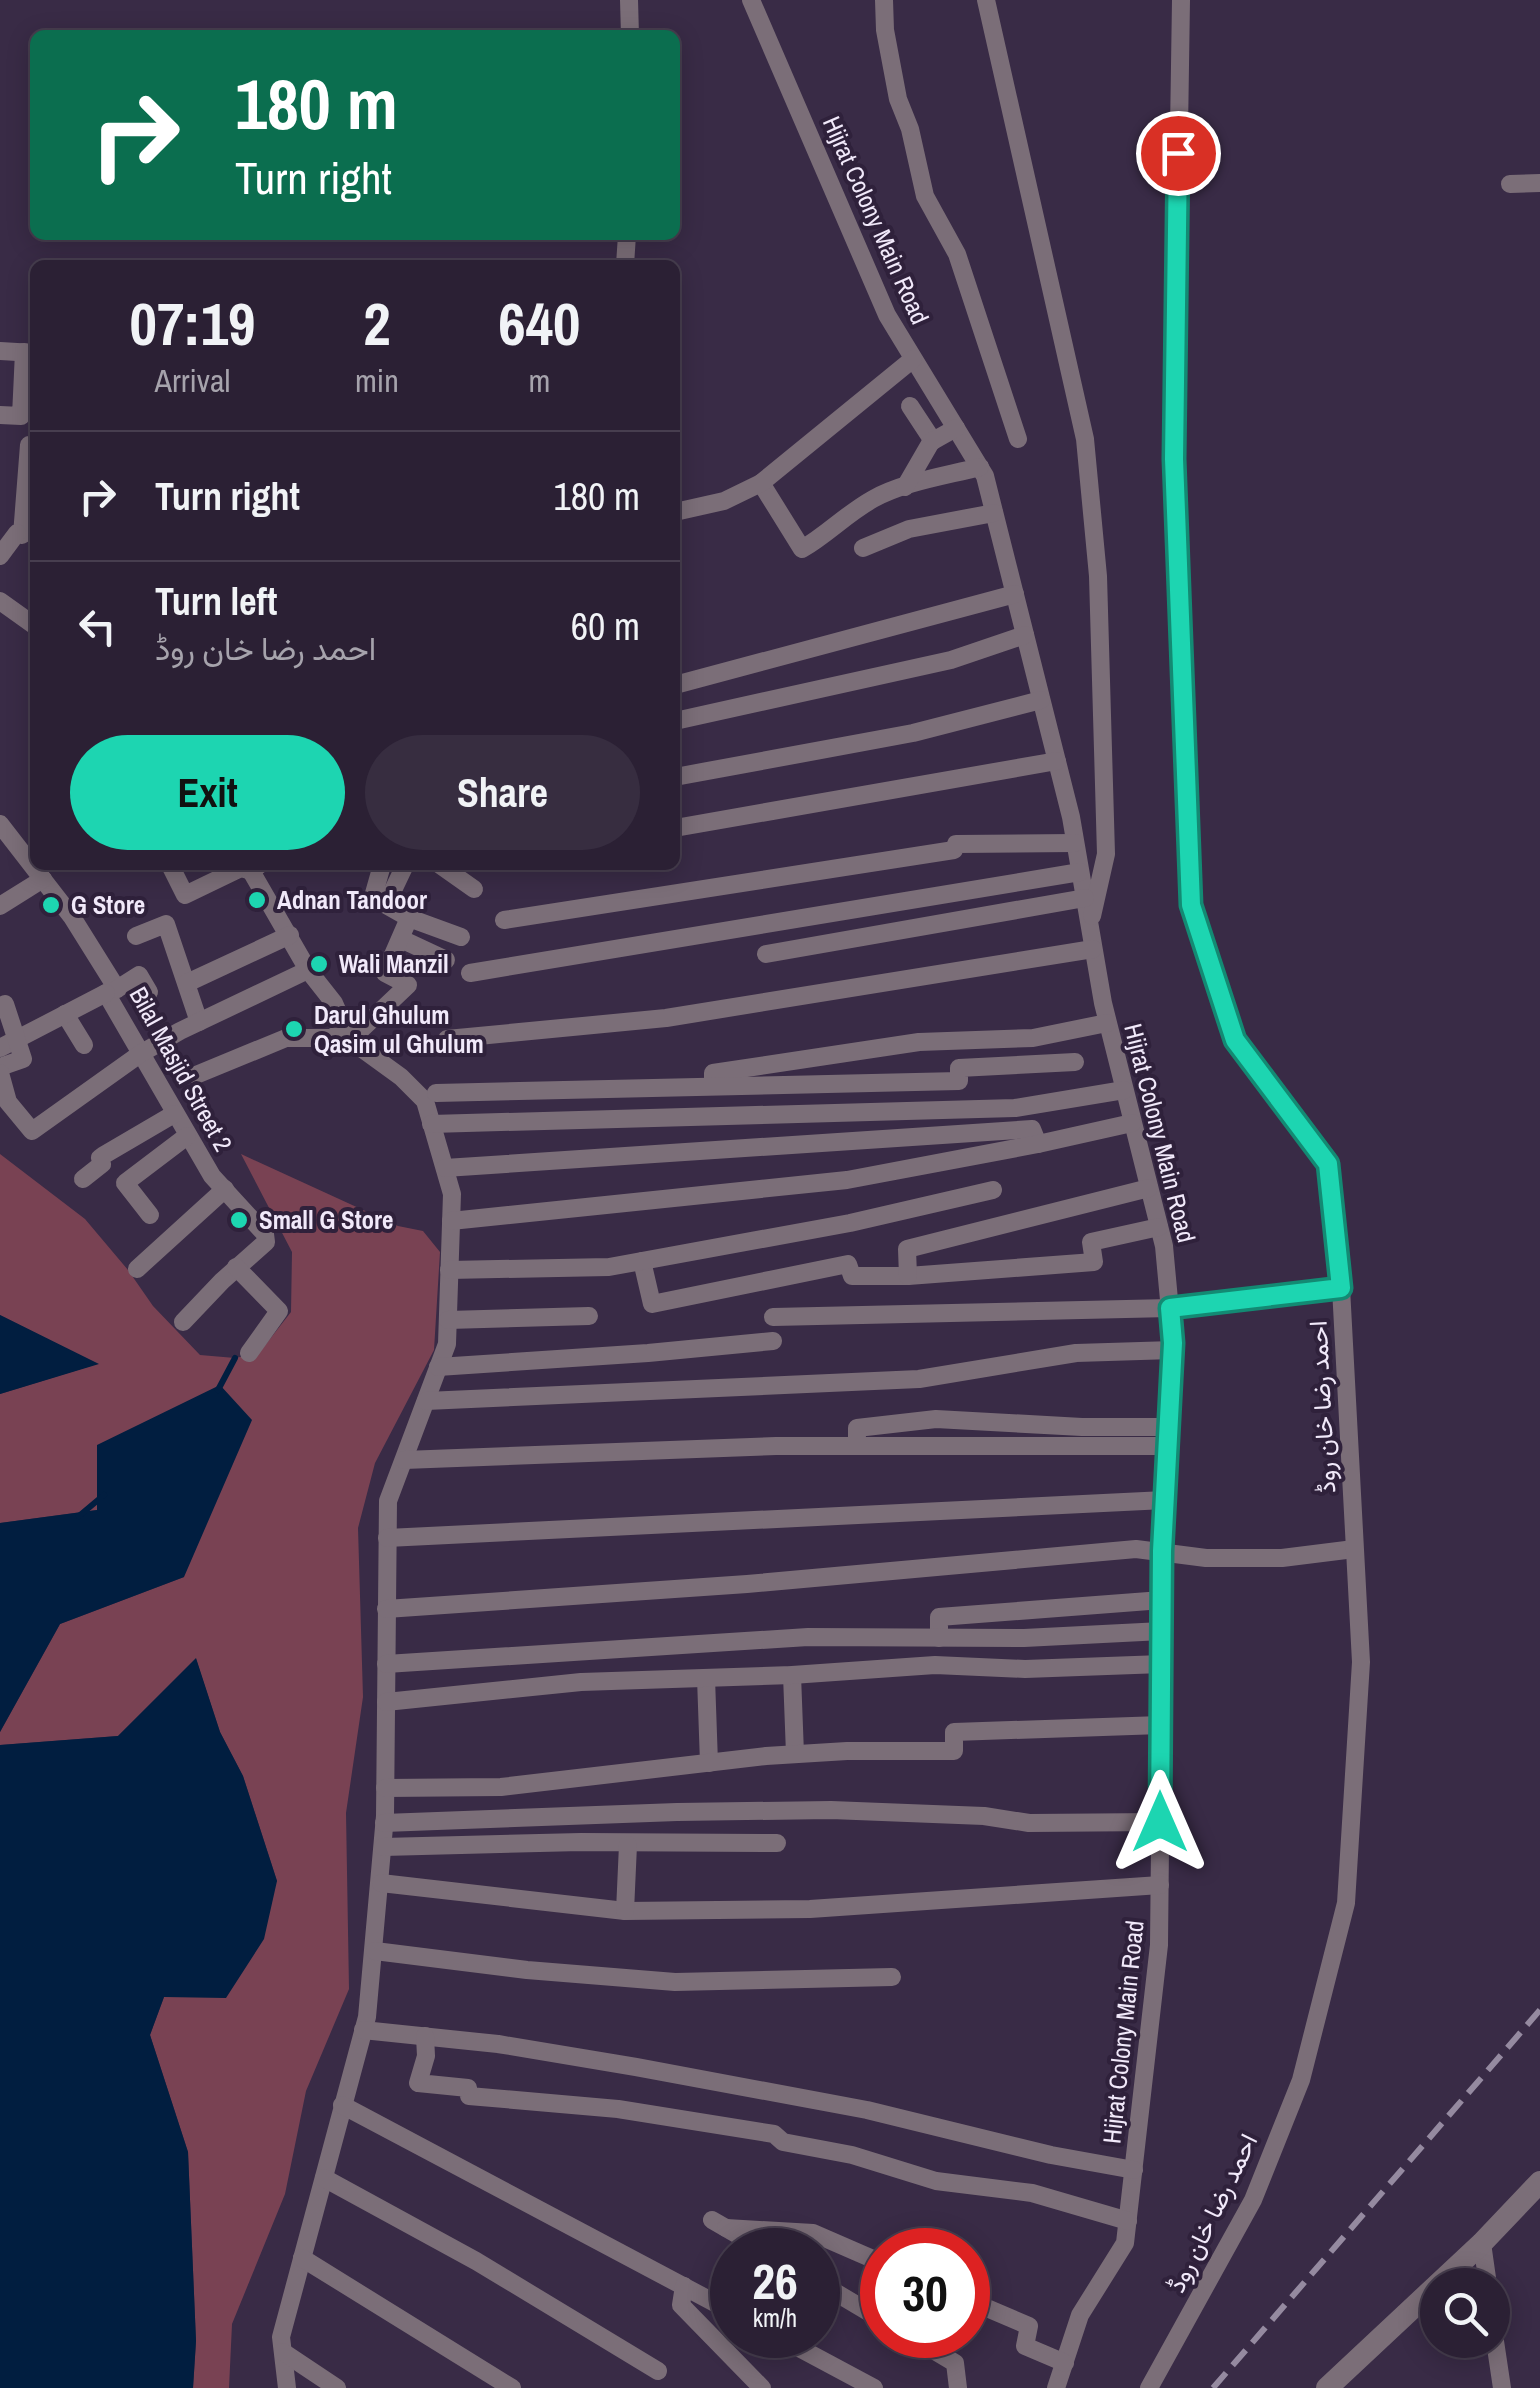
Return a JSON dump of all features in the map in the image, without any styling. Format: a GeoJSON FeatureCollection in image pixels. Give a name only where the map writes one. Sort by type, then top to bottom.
{"type":"FeatureCollection","features":[{"type":"Feature","properties":{"kind":"street"},"geometry":{"type":"LineString","coordinates":[[629,0],[630,30]]}},
{"type":"Feature","properties":{"kind":"street","name":"Hijrat Colony Main Road"},"geometry":{"type":"LineString","coordinates":[[751,0],[887,316],[985,476],[1057,761],[1107,1023],[1164,1246],[1173,1350],[1162,1551],[1159,1945],[1125,2243],[1080,2315],[1056,2388]]}},
{"type":"Feature","properties":{"kind":"street"},"geometry":{"type":"LineString","coordinates":[[884,0],[885,30],[898,99],[910,129],[926,196],[957,254],[1018,440]]}},
{"type":"Feature","properties":{"kind":"street"},"geometry":{"type":"LineString","coordinates":[[986,0],[1085,440],[1098,576],[1106,854],[1090,928]]}},
{"type":"Feature","properties":{"kind":"street","name":"احمد رضا خان روڈ"},"geometry":{"type":"LineString","coordinates":[[1149,2388],[1253,2200],[1301,2080],[1346,1903],[1360,1686],[1341,1288],[1328,1164],[1235,1040],[1191,905],[1174,459],[1181,0]]}},
{"type":"Feature","properties":{"kind":"street"},"geometry":{"type":"LineString","coordinates":[[1510,184],[1540,184]]}},
{"type":"Feature","properties":{"kind":"street"},"geometry":{"type":"LineString","coordinates":[[0,350],[30,352],[20,445],[30,446]]}},
{"type":"Feature","properties":{"kind":"street"},"geometry":{"type":"LineString","coordinates":[[680,511],[724,501],[762,483],[913,359]]}},
{"type":"Feature","properties":{"kind":"street"},"geometry":{"type":"LineString","coordinates":[[910,406],[933,441]]}},
{"type":"Feature","properties":{"kind":"street"},"geometry":{"type":"LineString","coordinates":[[0,416],[21,416]]}},
{"type":"Feature","properties":{"kind":"street"},"geometry":{"type":"LineString","coordinates":[[905,487],[933,441],[956,428]]}},
{"type":"Feature","properties":{"kind":"street"},"geometry":{"type":"LineString","coordinates":[[0,556],[20,534],[30,461]]}},
{"type":"Feature","properties":{"kind":"street"},"geometry":{"type":"LineString","coordinates":[[762,483],[802,549],[832,532],[835,524],[876,498],[980,467]]}},
{"type":"Feature","properties":{"kind":"street"},"geometry":{"type":"LineString","coordinates":[[862,548],[909,528],[994,513]]}},
{"type":"Feature","properties":{"kind":"street"},"geometry":{"type":"LineString","coordinates":[[680,684],[1015,594]]}},
{"type":"Feature","properties":{"kind":"street"},"geometry":{"type":"LineString","coordinates":[[0,601],[30,622]]}},
{"type":"Feature","properties":{"kind":"street"},"geometry":{"type":"LineString","coordinates":[[680,720],[951,660],[1025,636]]}},
{"type":"Feature","properties":{"kind":"street"},"geometry":{"type":"LineString","coordinates":[[680,776],[913,733],[1041,700]]}},
{"type":"Feature","properties":{"kind":"street"},"geometry":{"type":"LineString","coordinates":[[680,827],[1057,761]]}},
{"type":"Feature","properties":{"kind":"street","name":"Bilal Masjid Street 2"},"geometry":{"type":"LineString","coordinates":[[0,824],[30,863]]}},
{"type":"Feature","properties":{"kind":"street"},"geometry":{"type":"LineString","coordinates":[[504,920],[954,850],[956,844],[1075,843]]}},
{"type":"Feature","properties":{"kind":"street","name":"Bilal Masjid Street 2"},"geometry":{"type":"LineString","coordinates":[[35,870],[72,917],[140,1054],[212,1176],[265,1234],[266,1242],[182,1322]]}},
{"type":"Feature","properties":{"kind":"street"},"geometry":{"type":"LineString","coordinates":[[172,870],[184,895],[237,870]]}},
{"type":"Feature","properties":{"kind":"street"},"geometry":{"type":"LineString","coordinates":[[256,870],[308,970],[334,1002],[350,1038],[429,1095],[713,1084],[959,1081],[959,1068],[1075,1062]]}},
{"type":"Feature","properties":{"kind":"street"},"geometry":{"type":"LineString","coordinates":[[372,897],[380,870]]}},
{"type":"Feature","properties":{"kind":"street"},"geometry":{"type":"LineString","coordinates":[[403,870],[386,905],[461,937]]}},
{"type":"Feature","properties":{"kind":"street"},"geometry":{"type":"LineString","coordinates":[[447,870],[474,888]]}},
{"type":"Feature","properties":{"kind":"street"},"geometry":{"type":"LineString","coordinates":[[470,974],[1080,872]]}},
{"type":"Feature","properties":{"kind":"street"},"geometry":{"type":"LineString","coordinates":[[0,906],[43,880]]}},
{"type":"Feature","properties":{"kind":"street"},"geometry":{"type":"LineString","coordinates":[[766,954],[1085,898]]}},
{"type":"Feature","properties":{"kind":"street"},"geometry":{"type":"LineString","coordinates":[[196,1075],[286,1038],[350,1038],[408,985],[385,973],[409,918]]}},
{"type":"Feature","properties":{"kind":"street"},"geometry":{"type":"LineString","coordinates":[[136,936],[166,924],[199,1022]]}},
{"type":"Feature","properties":{"kind":"street"},"geometry":{"type":"LineString","coordinates":[[187,983],[290,935]]}},
{"type":"Feature","properties":{"kind":"street"},"geometry":{"type":"LineString","coordinates":[[401,939],[446,960]]}},
{"type":"Feature","properties":{"kind":"street"},"geometry":{"type":"LineString","coordinates":[[447,1039],[666,1018],[1094,950]]}},
{"type":"Feature","properties":{"kind":"street"},"geometry":{"type":"LineString","coordinates":[[5,1004],[8,1044],[22,1058],[0,1070],[8,1102],[32,1131],[140,1054],[308,970]]}},
{"type":"Feature","properties":{"kind":"street"},"geometry":{"type":"LineString","coordinates":[[8,1044],[139,975],[148,992]]}},
{"type":"Feature","properties":{"kind":"street"},"geometry":{"type":"LineString","coordinates":[[66,1014],[84,1045]]}},
{"type":"Feature","properties":{"kind":"street"},"geometry":{"type":"LineString","coordinates":[[713,1084],[713,1073],[919,1042],[1033,1038],[1107,1023]]}},
{"type":"Feature","properties":{"kind":"street"},"geometry":{"type":"LineString","coordinates":[[432,1124],[1015,1108],[1124,1090]]}},
{"type":"Feature","properties":{"kind":"street"},"geometry":{"type":"LineString","coordinates":[[287,2388],[281,2337],[363,2030],[375,1952],[385,1788],[388,1502],[447,1344],[452,1194],[432,1124],[429,1095]]}},
{"type":"Feature","properties":{"kind":"street"},"geometry":{"type":"LineString","coordinates":[[83,1180],[102,1164],[100,1158],[104,1155],[174,1114]]}},
{"type":"Feature","properties":{"kind":"street"},"geometry":{"type":"LineString","coordinates":[[451,1221],[847,1180],[1132,1123]]}},
{"type":"Feature","properties":{"kind":"street"},"geometry":{"type":"LineString","coordinates":[[445,1168],[1032,1129],[1038,1144]]}},
{"type":"Feature","properties":{"kind":"street"},"geometry":{"type":"LineString","coordinates":[[150,1215],[124,1183],[187,1136]]}},
{"type":"Feature","properties":{"kind":"street"},"geometry":{"type":"LineString","coordinates":[[908,1276],[908,1249],[1149,1188]]}},
{"type":"Feature","properties":{"kind":"street"},"geometry":{"type":"LineString","coordinates":[[137,1269],[225,1190]]}},
{"type":"Feature","properties":{"kind":"street"},"geometry":{"type":"LineString","coordinates":[[450,1270],[608,1266],[642,1261],[850,1222],[993,1190]]}},
{"type":"Feature","properties":{"kind":"street"},"geometry":{"type":"LineString","coordinates":[[642,1261],[652,1304],[848,1264],[852,1276],[908,1276],[1094,1262],[1091,1242],[1159,1227]]}},
{"type":"Feature","properties":{"kind":"street"},"geometry":{"type":"LineString","coordinates":[[236,1267],[278,1311],[249,1354]]}},
{"type":"Feature","properties":{"kind":"street"},"geometry":{"type":"LineString","coordinates":[[773,1317],[1170,1308],[1341,1288]]}},
{"type":"Feature","properties":{"kind":"street"},"geometry":{"type":"LineString","coordinates":[[448,1320],[589,1316]]}},
{"type":"Feature","properties":{"kind":"street"},"geometry":{"type":"LineString","coordinates":[[438,1367],[648,1354],[773,1341]]}},
{"type":"Feature","properties":{"kind":"street"},"geometry":{"type":"LineString","coordinates":[[426,1401],[919,1379],[1076,1353],[1173,1350]]}},
{"type":"Feature","properties":{"kind":"street"},"geometry":{"type":"LineString","coordinates":[[856,1446],[856,1428],[936,1418],[1168,1436]]}},
{"type":"Feature","properties":{"kind":"street"},"geometry":{"type":"LineString","coordinates":[[404,1460],[1168,1436]]}},
{"type":"Feature","properties":{"kind":"street"},"geometry":{"type":"LineString","coordinates":[[387,1538],[1165,1500]]}},
{"type":"Feature","properties":{"kind":"street"},"geometry":{"type":"LineString","coordinates":[[386,1609],[747,1584],[1136,1549],[1206,1558],[1282,1558],[1354,1549]]}},
{"type":"Feature","properties":{"kind":"street"},"geometry":{"type":"LineString","coordinates":[[939,1638],[939,1617],[1162,1600]]}},
{"type":"Feature","properties":{"kind":"street"},"geometry":{"type":"LineString","coordinates":[[386,1664],[808,1637],[1162,1632]]}},
{"type":"Feature","properties":{"kind":"street"},"geometry":{"type":"LineString","coordinates":[[386,1702],[581,1682],[792,1675],[935,1665],[1026,1669],[1162,1664]]}},
{"type":"Feature","properties":{"kind":"street"},"geometry":{"type":"LineString","coordinates":[[792,1675],[795,1754]]}},
{"type":"Feature","properties":{"kind":"street"},"geometry":{"type":"LineString","coordinates":[[706,1678],[709,1763]]}},
{"type":"Feature","properties":{"kind":"street"},"geometry":{"type":"LineString","coordinates":[[385,1788],[501,1787],[847,1750],[954,1750],[954,1732],[1161,1725]]}},
{"type":"Feature","properties":{"kind":"street"},"geometry":{"type":"LineString","coordinates":[[384,1822],[812,1810],[984,1816],[1029,1822],[1160,1822]]}},
{"type":"Feature","properties":{"kind":"street"},"geometry":{"type":"LineString","coordinates":[[383,1847],[777,1843]]}},
{"type":"Feature","properties":{"kind":"street"},"geometry":{"type":"LineString","coordinates":[[625,1911],[628,1844]]}},
{"type":"Feature","properties":{"kind":"street"},"geometry":{"type":"LineString","coordinates":[[380,1883],[625,1911],[810,1909],[1160,1886]]}},
{"type":"Feature","properties":{"kind":"street"},"geometry":{"type":"LineString","coordinates":[[375,1952],[675,1982],[892,1977]]}},
{"type":"Feature","properties":{"kind":"street"},"geometry":{"type":"LineString","coordinates":[[363,2030],[636,2067],[867,2110],[1052,2155],[1134,2170]]}},
{"type":"Feature","properties":{"kind":"street"},"geometry":{"type":"LineString","coordinates":[[425,2036],[426,2056],[418,2083],[468,2088],[469,2096],[618,2108],[774,2134],[783,2142],[852,2155],[936,2181],[1032,2193],[1128,2221]]}},
{"type":"Feature","properties":{"kind":"street"},"geometry":{"type":"LineString","coordinates":[[342,2105],[710,2300]]}},
{"type":"Feature","properties":{"kind":"street"},"geometry":{"type":"LineString","coordinates":[[324,2178],[476,2260],[658,2371]]}},
{"type":"Feature","properties":{"kind":"street"},"geometry":{"type":"LineString","coordinates":[[1335,2384],[1540,2182]]}},
{"type":"Feature","properties":{"kind":"street"},"geometry":{"type":"LineString","coordinates":[[726,2228],[719,2224],[760,2228]]}},
{"type":"Feature","properties":{"kind":"street"},"geometry":{"type":"LineString","coordinates":[[1482,2243],[1486,2268]]}},
{"type":"Feature","properties":{"kind":"street"},"geometry":{"type":"LineString","coordinates":[[302,2258],[512,2388]]}},
{"type":"Feature","properties":{"kind":"street"},"geometry":{"type":"LineString","coordinates":[[684,2286],[681,2305],[762,2388]]}},
{"type":"Feature","properties":{"kind":"street"},"geometry":{"type":"LineString","coordinates":[[990,2309],[1029,2326],[1025,2346],[1065,2362]]}},
{"type":"Feature","properties":{"kind":"street"},"geometry":{"type":"LineString","coordinates":[[283,2352],[337,2388]]}},
{"type":"Feature","properties":{"kind":"street"},"geometry":{"type":"LineString","coordinates":[[818,2358],[874,2388]]}},
{"type":"Feature","properties":{"kind":"street"},"geometry":{"type":"LineString","coordinates":[[947,2358],[955,2363],[958,2388]]}},
{"type":"Feature","properties":{"kind":"street"},"geometry":{"type":"LineString","coordinates":[[1498,2358],[1502,2388]]}},
{"type":"Feature","properties":{"kind":"shaded area"},"geometry":{"type":"Polygon","coordinates":[[[0,1154],[85,1219],[153,1306],[200,1355],[235,1358],[259,1353],[291,1312],[292,1252],[241,1154],[398,1226],[423,1231],[440,1252],[434,1350],[375,1463],[358,1528],[363,1697],[346,1813],[349,1989],[306,2091],[285,2194],[232,2324],[229,2388],[193,2388],[196,2341],[188,2152],[150,2035],[164,1997],[277,1881],[243,1776],[220,1732],[196,1659],[118,1736],[0,1745],[0,1732],[60,1624],[184,1577],[97,1510],[0,1523],[0,1394],[97,1364],[0,1315],[0,1154]]]}},
{"type":"Feature","properties":{"kind":"water"},"geometry":{"type":"Polygon","coordinates":[[[0,1315],[99,1364],[0,1394],[0,1315]]]}},
{"type":"Feature","properties":{"kind":"water"},"geometry":{"type":"Polygon","coordinates":[[[220,1385],[252,1420],[184,1577],[60,1624],[0,1732],[0,1523],[97,1510],[97,1445],[220,1385]]]}},
{"type":"Feature","properties":{"kind":"water"},"geometry":{"type":"Polygon","coordinates":[[[196,1658],[220,1732],[243,1776],[277,1881],[264,1939],[226,1998],[164,1997],[150,2035],[188,2152],[196,2341],[193,2388],[0,2388],[0,1745],[118,1736],[196,1658]]]}},
{"type":"Feature","properties":{"kind":"waterway"},"geometry":{"type":"LineString","coordinates":[[218,1390],[235,1358]]}},
{"type":"Feature","properties":{"kind":"waterway"},"geometry":{"type":"LineString","coordinates":[[79,1516],[104,1495]]}},
{"type":"Feature","properties":{"kind":"railway"},"geometry":{"type":"LineString","coordinates":[[1213,2388],[1540,2010]]}},
{"type":"Feature","properties":{"kind":"place","name":"Adnan Tandoor"},"geometry":{"type":"Point","coordinates":[257,900]}},
{"type":"Feature","properties":{"kind":"place","name":"G Store"},"geometry":{"type":"Point","coordinates":[51,905]}},
{"type":"Feature","properties":{"kind":"place","name":"Wali Manzil"},"geometry":{"type":"Point","coordinates":[319,964]}},
{"type":"Feature","properties":{"kind":"place","name":"Darul Ghulum Qasim ul Ghulum"},"geometry":{"type":"Point","coordinates":[294,1029]}},
{"type":"Feature","properties":{"kind":"place","name":"Small G Store"},"geometry":{"type":"Point","coordinates":[239,1220]}},
{"type":"Feature","properties":{"kind":"route"},"geometry":{"type":"LineString","coordinates":[[1160,1822],[1162,1551],[1173,1343],[1170,1308],[1341,1288],[1328,1164],[1235,1040],[1191,905],[1174,459],[1178,153]]}}]}
